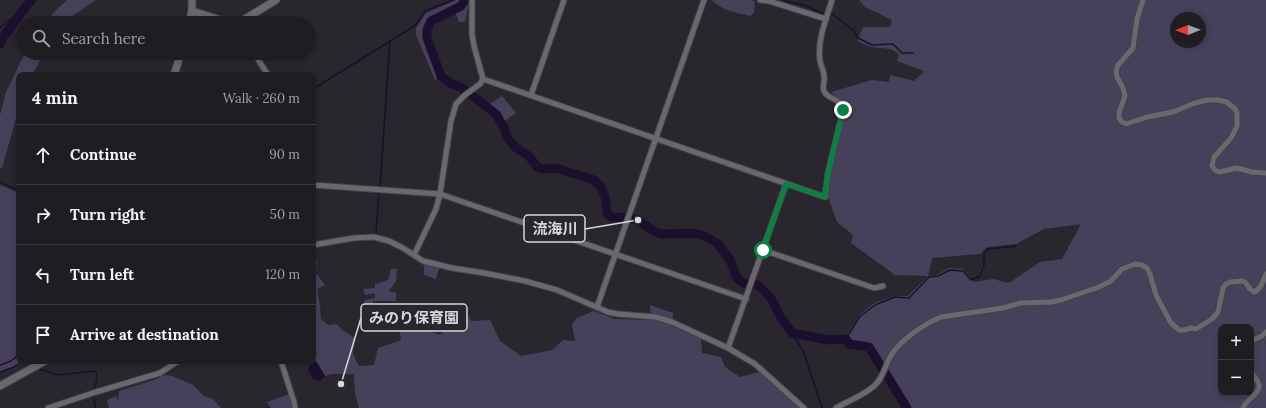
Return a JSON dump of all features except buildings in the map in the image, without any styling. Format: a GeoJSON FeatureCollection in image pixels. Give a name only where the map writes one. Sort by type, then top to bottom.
{"type":"FeatureCollection","features":[{"type":"Feature","properties":{"kind":"main road"},"geometry":{"type":"LineString","coordinates":[[191,16],[192,0]]}},
{"type":"Feature","properties":{"kind":"main road"},"geometry":{"type":"LineString","coordinates":[[250,16],[276,0]]}},
{"type":"Feature","properties":{"kind":"main road"},"geometry":{"type":"LineString","coordinates":[[192,11],[208,16]]}},
{"type":"Feature","properties":{"kind":"main road"},"geometry":{"type":"LineString","coordinates":[[175,72],[179,60]]}},
{"type":"Feature","properties":{"kind":"main road"},"geometry":{"type":"LineString","coordinates":[[0,386],[40,364]]}},
{"type":"Feature","properties":{"kind":"street"},"geometry":{"type":"LineString","coordinates":[[414,255],[436,209],[440,194],[451,121],[456,104],[480,84],[483,79],[472,34],[472,0]]}},
{"type":"Feature","properties":{"kind":"street"},"geometry":{"type":"LineString","coordinates":[[531,95],[564,0]]}},
{"type":"Feature","properties":{"kind":"street"},"geometry":{"type":"LineString","coordinates":[[597,307],[704,0]]}},
{"type":"Feature","properties":{"kind":"street"},"geometry":{"type":"LineString","coordinates":[[760,0],[769,1],[826,19]]}},
{"type":"Feature","properties":{"kind":"street"},"geometry":{"type":"LineString","coordinates":[[483,79],[825,197],[828,173],[843,110],[842,105],[836,99],[826,94],[823,90],[824,75],[820,61],[820,39],[832,0]]}},
{"type":"Feature","properties":{"kind":"street"},"geometry":{"type":"LineString","coordinates":[[1144,0],[1137,19],[1133,48],[1118,65],[1116,71],[1125,96],[1119,113],[1119,118],[1126,124],[1147,117],[1173,112],[1201,101],[1218,100],[1227,102],[1235,109],[1237,113],[1236,126],[1231,138],[1214,157],[1212,166],[1219,172],[1237,168],[1252,172],[1266,173]]}},
{"type":"Feature","properties":{"kind":"street"},"geometry":{"type":"LineString","coordinates":[[258,60],[266,72]]}},
{"type":"Feature","properties":{"kind":"street"},"geometry":{"type":"LineString","coordinates":[[728,348],[786,184]]}},
{"type":"Feature","properties":{"kind":"street"},"geometry":{"type":"LineString","coordinates":[[316,185],[440,194],[746,299]]}},
{"type":"Feature","properties":{"kind":"street"},"geometry":{"type":"LineString","coordinates":[[316,245],[354,238],[374,237],[389,241],[423,261],[452,268],[525,281],[556,290],[608,312],[656,317],[672,322],[728,348],[755,364],[804,408]]}},
{"type":"Feature","properties":{"kind":"street"},"geometry":{"type":"LineString","coordinates":[[763,250],[874,288],[883,286]]}},
{"type":"Feature","properties":{"kind":"street"},"geometry":{"type":"LineString","coordinates":[[836,408],[869,390],[876,384],[882,376],[889,358],[896,347],[920,328],[941,317],[1003,308],[1020,303],[1051,302],[1061,300],[1099,287],[1111,281],[1122,269],[1135,264],[1142,265],[1147,268],[1156,295],[1171,323],[1179,330],[1196,329],[1212,319],[1218,312],[1221,294],[1226,284],[1237,280],[1243,280],[1254,292],[1259,289],[1266,274]]}},
{"type":"Feature","properties":{"kind":"street"},"geometry":{"type":"LineString","coordinates":[[1254,340],[1262,336],[1266,332]]}},
{"type":"Feature","properties":{"kind":"street"},"geometry":{"type":"LineString","coordinates":[[48,408],[160,373],[174,364]]}},
{"type":"Feature","properties":{"kind":"street"},"geometry":{"type":"LineString","coordinates":[[282,364],[295,408]]}},
{"type":"Feature","properties":{"kind":"street"},"geometry":{"type":"LineString","coordinates":[[1254,376],[1259,384],[1259,388],[1254,394]]}},
{"type":"Feature","properties":{"kind":"street"},"geometry":{"type":"LineString","coordinates":[[1243,408],[1245,403],[1252,396]]}},
{"type":"Feature","properties":{"kind":"shaded area"},"geometry":{"type":"Polygon","coordinates":[[[67,0],[96,0],[72,16],[51,16],[67,0]]]}},
{"type":"Feature","properties":{"kind":"shaded area"},"geometry":{"type":"Polygon","coordinates":[[[456,0],[469,0],[465,22],[459,22],[453,6],[429,18],[424,30],[425,38],[439,77],[435,80],[416,35],[416,28],[426,13],[456,0]]]}},
{"type":"Feature","properties":{"kind":"shaded area"},"geometry":{"type":"Polygon","coordinates":[[[712,0],[751,0],[755,2],[754,13],[750,16],[730,11],[712,0]]]}},
{"type":"Feature","properties":{"kind":"shaded area"},"geometry":{"type":"Polygon","coordinates":[[[859,0],[1266,0],[1266,408],[909,408],[871,345],[850,342],[847,335],[860,314],[876,302],[896,296],[908,296],[928,276],[895,275],[851,243],[853,235],[837,222],[828,197],[830,173],[847,106],[831,92],[872,80],[889,82],[890,75],[914,81],[924,71],[897,61],[899,54],[891,49],[870,47],[857,41],[863,27],[890,27],[892,20],[865,7],[859,0]],[[1081,224],[1044,229],[1016,244],[987,247],[980,254],[932,258],[928,276],[936,275],[949,268],[963,269],[974,282],[993,279],[1009,283],[1040,262],[1062,259],[1081,224]]]}},
{"type":"Feature","properties":{"kind":"shaded area"},"geometry":{"type":"Polygon","coordinates":[[[22,60],[40,60],[34,72],[16,72],[16,119],[2,168],[0,168],[0,115],[6,92],[22,60]]]}},
{"type":"Feature","properties":{"kind":"shaded area"},"geometry":{"type":"Polygon","coordinates":[[[502,96],[516,113],[505,121],[488,105],[502,96]]]}},
{"type":"Feature","properties":{"kind":"shaded area"},"geometry":{"type":"Polygon","coordinates":[[[0,185],[16,192],[16,364],[19,364],[0,372],[0,185]]]}},
{"type":"Feature","properties":{"kind":"shaded area"},"geometry":{"type":"Polygon","coordinates":[[[424,264],[439,268],[436,279],[424,275],[424,264]]]}},
{"type":"Feature","properties":{"kind":"shaded area"},"geometry":{"type":"Polygon","coordinates":[[[391,269],[397,269],[396,281],[389,291],[396,293],[396,301],[373,301],[373,315],[363,311],[365,300],[375,298],[375,293],[365,295],[363,289],[375,288],[375,284],[388,280],[391,269]]]}},
{"type":"Feature","properties":{"kind":"shaded area"},"geometry":{"type":"Polygon","coordinates":[[[316,273],[325,285],[317,289],[321,319],[328,325],[337,324],[342,330],[355,338],[353,354],[359,366],[374,365],[378,348],[401,340],[398,320],[416,321],[415,326],[440,335],[454,320],[458,309],[465,310],[471,321],[490,320],[500,341],[521,356],[552,350],[563,340],[575,341],[572,324],[577,318],[594,311],[615,319],[651,320],[650,305],[673,313],[672,326],[701,339],[702,353],[721,357],[725,367],[740,377],[760,372],[799,408],[359,408],[355,393],[354,374],[332,374],[325,376],[316,361],[316,273]]]}},
{"type":"Feature","properties":{"kind":"shaded area"},"geometry":{"type":"Polygon","coordinates":[[[316,361],[325,376],[320,381],[314,380],[308,372],[309,366],[316,364],[316,361]]]}},
{"type":"Feature","properties":{"kind":"shaded area"},"geometry":{"type":"Polygon","coordinates":[[[164,375],[172,376],[193,385],[204,396],[213,399],[221,408],[109,408],[107,400],[116,396],[118,400],[119,391],[154,380],[164,375]]]}},
{"type":"Feature","properties":{"kind":"shaded area"},"geometry":{"type":"Polygon","coordinates":[[[290,394],[291,408],[271,408],[267,402],[290,394]]]}},
{"type":"Feature","properties":{"kind":"waterway"},"geometry":{"type":"LineString","coordinates":[[19,16],[32,0]]}},
{"type":"Feature","properties":{"kind":"waterway"},"geometry":{"type":"LineString","coordinates":[[316,87],[416,25],[425,11],[453,0]]}},
{"type":"Feature","properties":{"kind":"waterway"},"geometry":{"type":"LineString","coordinates":[[465,0],[461,6],[431,21],[427,30],[427,38],[441,76],[448,82],[462,88],[496,114],[508,139],[515,147],[529,156],[537,167],[543,169],[556,168],[594,180],[601,187],[605,196],[607,213],[611,217],[638,220],[655,232],[662,234],[693,233],[705,236],[718,244],[730,260],[737,278],[743,283],[758,285],[771,298],[781,318],[792,333],[828,340],[846,339],[849,344],[869,347],[907,408]]}},
{"type":"Feature","properties":{"kind":"waterway"},"geometry":{"type":"LineString","coordinates":[[783,0],[800,4],[825,14]]}},
{"type":"Feature","properties":{"kind":"waterway"},"geometry":{"type":"LineString","coordinates":[[0,28],[27,5]]}},
{"type":"Feature","properties":{"kind":"waterway"},"geometry":{"type":"LineString","coordinates":[[830,14],[834,15],[854,31],[858,38],[872,45],[893,44],[902,53],[913,53]]}},
{"type":"Feature","properties":{"kind":"waterway"},"geometry":{"type":"LineString","coordinates":[[0,44],[16,20]]}},
{"type":"Feature","properties":{"kind":"waterway"},"geometry":{"type":"LineString","coordinates":[[380,187],[390,41]]}},
{"type":"Feature","properties":{"kind":"waterway"},"geometry":{"type":"LineString","coordinates":[[0,182],[16,190]]}},
{"type":"Feature","properties":{"kind":"waterway"},"geometry":{"type":"LineString","coordinates":[[376,233],[379,192]]}},
{"type":"Feature","properties":{"kind":"waterway"},"geometry":{"type":"LineString","coordinates":[[846,339],[860,316],[877,304],[895,297],[909,298],[929,277],[938,276],[950,270],[963,271],[971,280],[980,276],[984,266],[984,254],[988,249],[1016,246]]}},
{"type":"Feature","properties":{"kind":"waterway"},"geometry":{"type":"LineString","coordinates":[[792,333],[803,351],[822,408]]}},
{"type":"Feature","properties":{"kind":"waterway"},"geometry":{"type":"LineString","coordinates":[[0,365],[16,357]]}},
{"type":"Feature","properties":{"kind":"waterway"},"geometry":{"type":"LineString","coordinates":[[0,372],[18,364]]}},
{"type":"Feature","properties":{"kind":"waterway"},"geometry":{"type":"LineString","coordinates":[[37,368],[58,375],[96,371],[97,380],[94,388]]}},
{"type":"Feature","properties":{"kind":"waterway"},"geometry":{"type":"LineString","coordinates":[[93,395],[96,408]]}},
{"type":"Feature","properties":{"kind":"place","name":"流海川"},"geometry":{"type":"Point","coordinates":[638,220]}},
{"type":"Feature","properties":{"kind":"place","name":"みのり保育園"},"geometry":{"type":"Point","coordinates":[341,384]}},
{"type":"Feature","properties":{"kind":"route"},"geometry":{"type":"LineString","coordinates":[[763,250],[786,184],[825,197],[828,173],[843,110]]}}]}
